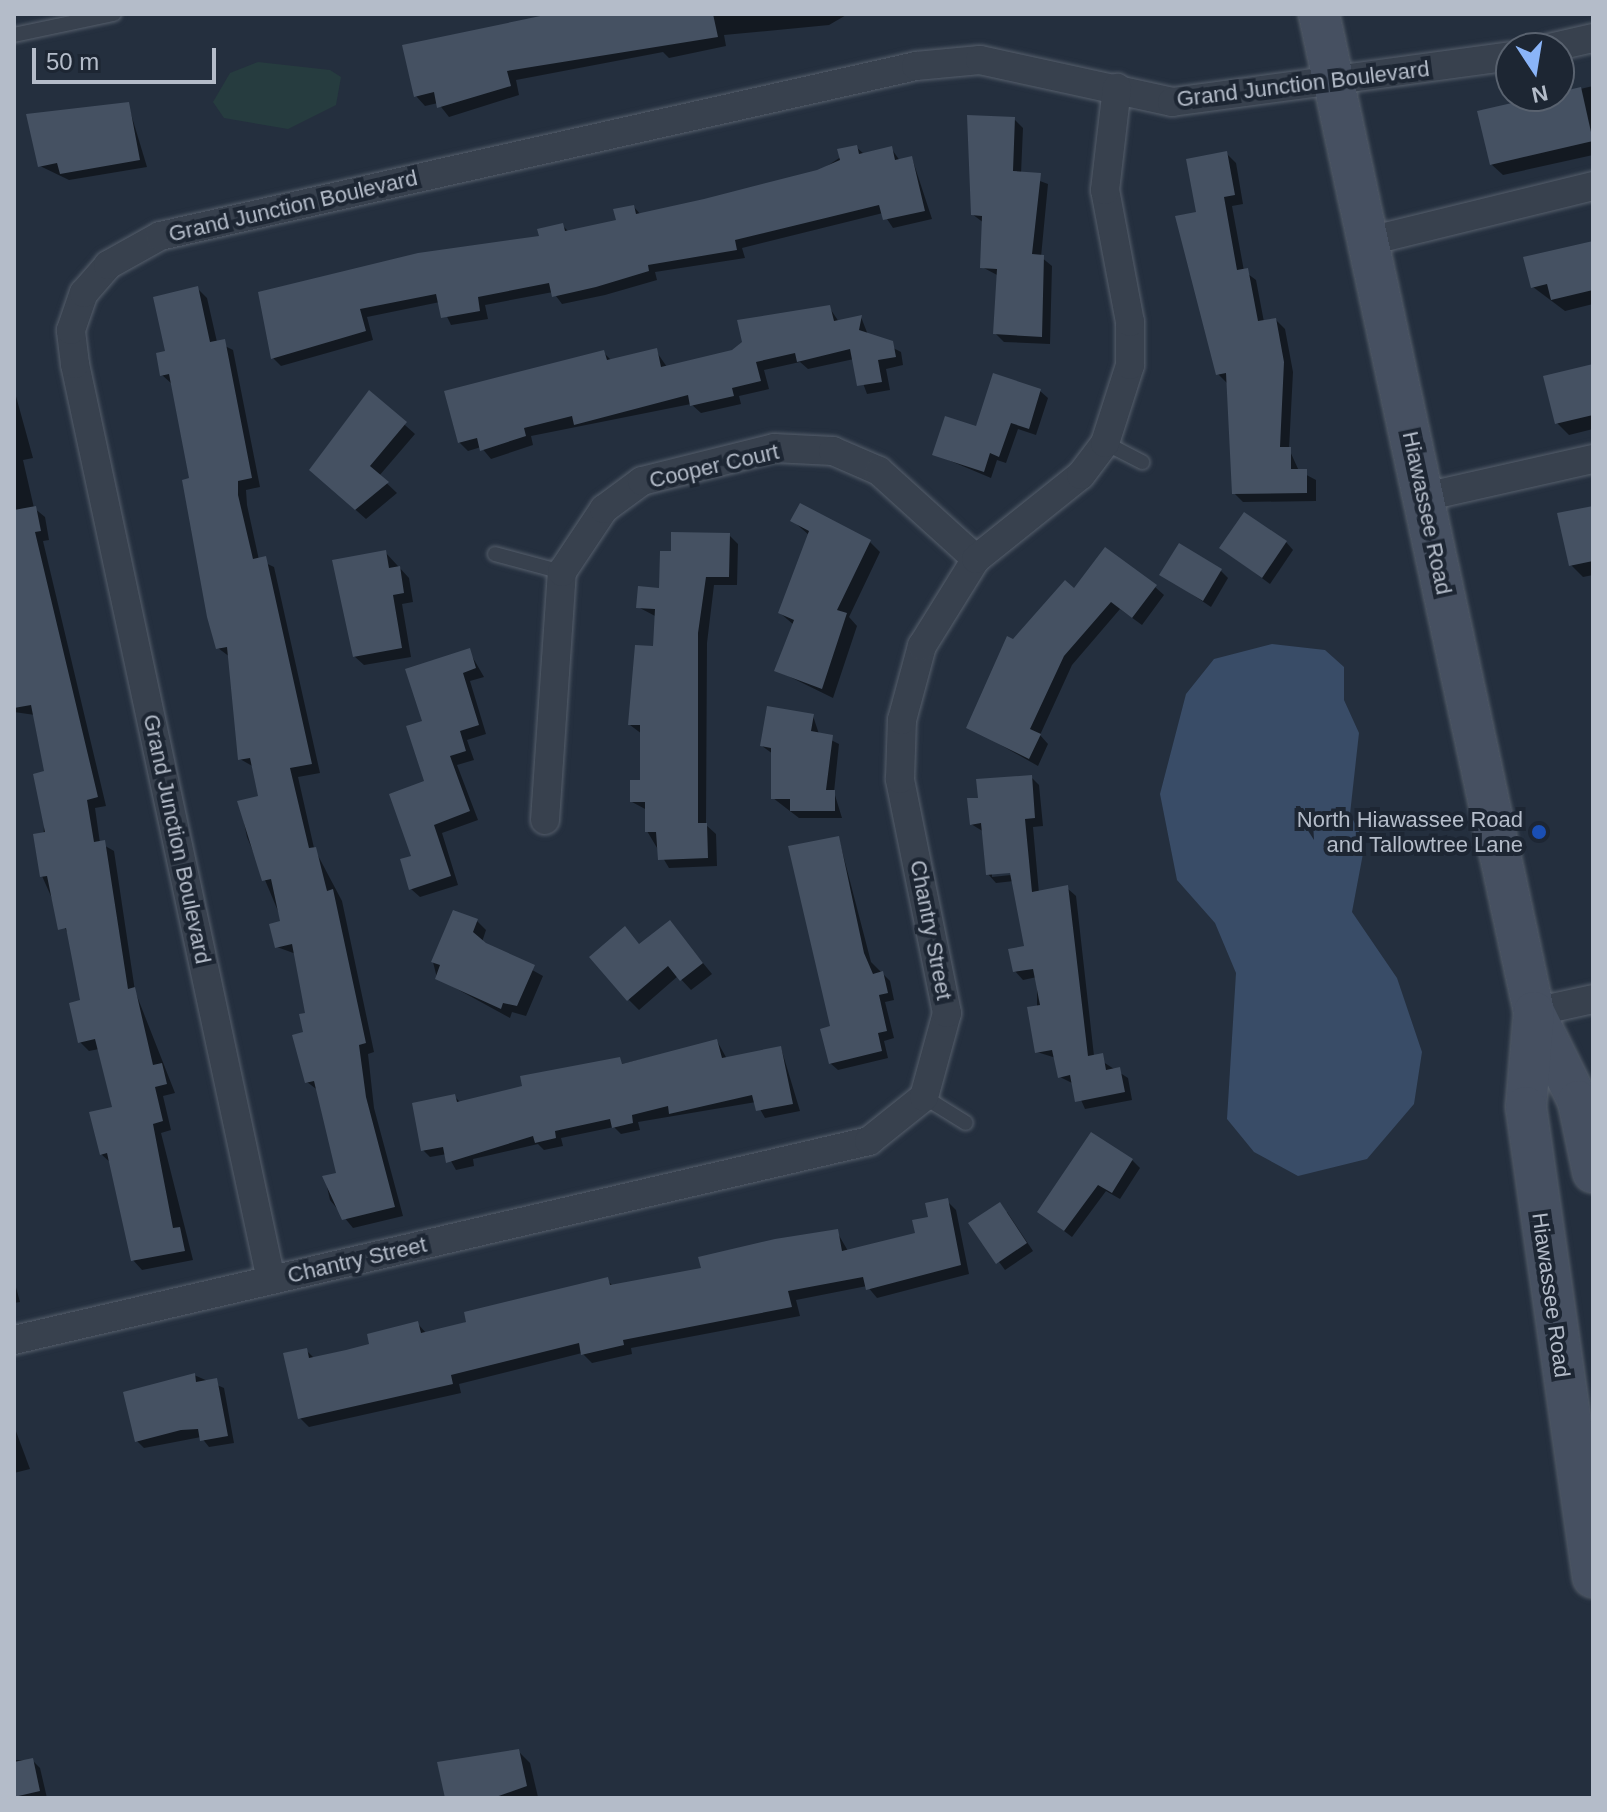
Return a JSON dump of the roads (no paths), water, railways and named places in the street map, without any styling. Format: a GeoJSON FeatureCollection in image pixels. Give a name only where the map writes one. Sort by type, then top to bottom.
{"type":"FeatureCollection","features":[{"type":"Feature","properties":{"kind":"main road","name":"Hiawassee Road"},"geometry":{"type":"LineString","coordinates":[[1319,14],[1534,1012],[1578,1101],[1593,1172]]}},
{"type":"Feature","properties":{"kind":"main road","name":"Hiawassee Road"},"geometry":{"type":"LineString","coordinates":[[1534,1012],[1526,1107],[1593,1577]]}},
{"type":"Feature","properties":{"kind":"street","name":"Grand Junction Boulevard"},"geometry":{"type":"LineString","coordinates":[[271,1280],[75,364],[71,330],[84,293],[108,265],[160,236],[916,66],[980,60],[1172,102],[1495,58]]}},
{"type":"Feature","properties":{"kind":"street","name":"Chantry Street"},"geometry":{"type":"LineString","coordinates":[[14,1340],[869,1141],[924,1097],[947,1013],[900,779],[902,720],[922,646],[976,559],[1081,475],[1105,443],[1130,365],[1130,322],[1105,190],[1117,88]]}},
{"type":"Feature","properties":{"kind":"street"},"geometry":{"type":"LineString","coordinates":[[1369,241],[1593,186]]}},
{"type":"Feature","properties":{"kind":"street","name":"Cooper Court"},"geometry":{"type":"LineString","coordinates":[[545,820],[562,572],[604,509],[642,481],[774,448],[833,451],[879,471],[976,559]]}},
{"type":"Feature","properties":{"kind":"street"},"geometry":{"type":"LineString","coordinates":[[1424,497],[1593,459]]}},
{"type":"Feature","properties":{"kind":"street"},"geometry":{"type":"LineString","coordinates":[[1534,1012],[1593,999]]}},
{"type":"Feature","properties":{"kind":"lane"},"geometry":{"type":"LineString","coordinates":[[14,35],[114,14]]}},
{"type":"Feature","properties":{"kind":"lane"},"geometry":{"type":"LineString","coordinates":[[1105,443],[1142,462]]}},
{"type":"Feature","properties":{"kind":"lane"},"geometry":{"type":"LineString","coordinates":[[495,554],[562,572]]}},
{"type":"Feature","properties":{"kind":"lane"},"geometry":{"type":"LineString","coordinates":[[924,1097],[966,1123]]}},
{"type":"Feature","properties":{"kind":"water"},"geometry":{"type":"Polygon","coordinates":[[[1272,644],[1325,650],[1344,667],[1344,700],[1359,733],[1350,814],[1365,843],[1352,912],[1397,978],[1422,1052],[1414,1104],[1367,1159],[1298,1176],[1254,1152],[1227,1119],[1236,973],[1215,923],[1177,880],[1160,794],[1186,694],[1214,659],[1272,644]]]}},
{"type":"Feature","properties":{"kind":"place","name":"North Hiawassee Road and Tallowtree Lane"},"geometry":{"type":"Point","coordinates":[1539,832]}}]}
